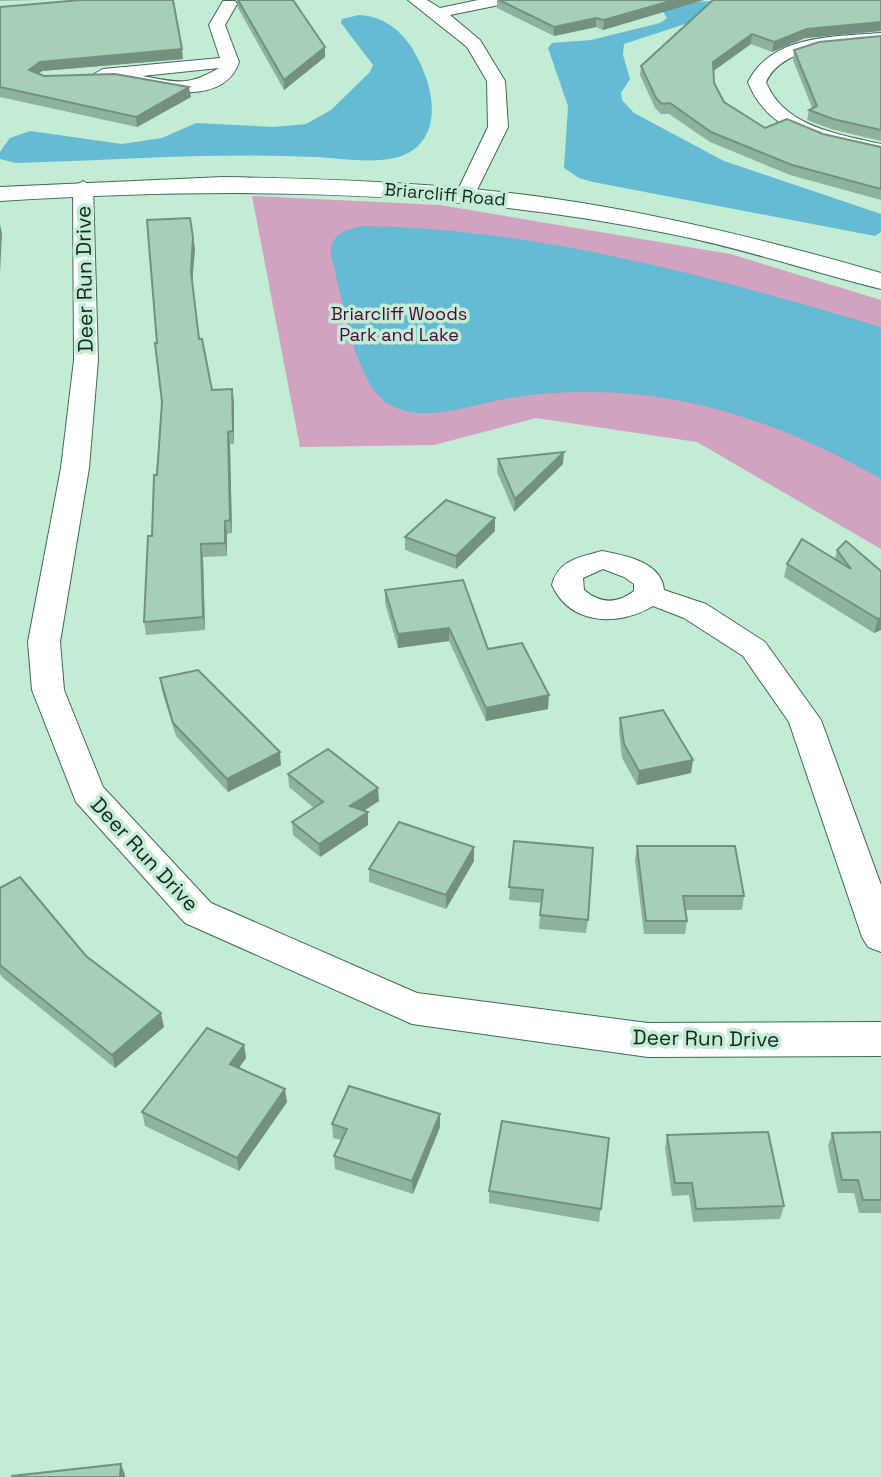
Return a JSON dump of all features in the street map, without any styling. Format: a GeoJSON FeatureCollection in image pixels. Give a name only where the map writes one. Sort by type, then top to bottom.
{"type":"FeatureCollection","features":[{"type":"Feature","properties":{"kind":"street"},"geometry":{"type":"LineString","coordinates":[[416,0],[437,13],[474,44],[496,81],[498,127],[466,194]]}},
{"type":"Feature","properties":{"kind":"street"},"geometry":{"type":"LineString","coordinates":[[437,13],[503,0]]}},
{"type":"Feature","properties":{"kind":"street"},"geometry":{"type":"LineString","coordinates":[[79,76],[230,62],[217,25],[229,2]]}},
{"type":"Feature","properties":{"kind":"street"},"geometry":{"type":"LineString","coordinates":[[881,38],[844,41],[786,53],[765,65],[757,82],[764,101],[789,120],[832,138],[881,150]]}},
{"type":"Feature","properties":{"kind":"street","name":"Briarcliff Road"},"geometry":{"type":"LineString","coordinates":[[0,194],[83,187],[269,182],[466,194],[607,214],[727,238],[881,281]]}},
{"type":"Feature","properties":{"kind":"street","name":"Deer Run Drive"},"geometry":{"type":"LineString","coordinates":[[83,187],[86,360],[75,468],[44,642],[48,690],[88,793],[198,913],[412,1008],[648,1040],[881,1039]]}},
{"type":"Feature","properties":{"kind":"street"},"geometry":{"type":"LineString","coordinates":[[647,594],[695,611],[754,649],[805,720],[881,937]]}},
{"type":"Feature","properties":{"kind":"green space","name":"Briarcliff Woods Park and Lake"},"geometry":{"type":"Polygon","coordinates":[[[252,196],[440,205],[730,254],[881,300],[881,549],[697,442],[536,418],[434,445],[300,447],[252,196]]]}},
{"type":"Feature","properties":{"kind":"water"},"geometry":{"type":"Polygon","coordinates":[[[721,0],[781,0],[685,24],[624,44],[623,55],[630,79],[621,93],[622,100],[634,113],[724,161],[881,214],[881,232],[875,236],[593,182],[579,178],[564,168],[568,106],[548,48],[552,43],[591,40],[660,23],[667,18],[662,10],[676,4],[721,0]]]}},
{"type":"Feature","properties":{"kind":"water"},"geometry":{"type":"Polygon","coordinates":[[[359,15],[379,19],[403,36],[414,52],[430,92],[432,115],[425,137],[418,146],[396,158],[369,160],[240,155],[16,163],[0,159],[0,152],[10,138],[30,131],[122,144],[162,138],[196,123],[273,127],[306,124],[331,110],[370,72],[373,65],[341,23],[342,19],[359,15]]]}},
{"type":"Feature","properties":{"kind":"water"},"geometry":{"type":"Polygon","coordinates":[[[361,226],[493,236],[624,258],[753,290],[881,327],[881,479],[809,442],[773,427],[698,404],[659,397],[619,393],[548,393],[430,413],[416,413],[390,405],[367,379],[358,359],[331,255],[335,238],[361,226]]]}},
{"type":"Feature","properties":{"kind":"building"},"geometry":{"type":"Polygon","coordinates":[[[81,0],[173,0],[182,49],[40,62],[29,70],[44,76],[115,74],[189,87],[136,117],[0,87],[0,7],[81,0]]]}},
{"type":"Feature","properties":{"kind":"building"},"geometry":{"type":"Polygon","coordinates":[[[238,0],[293,0],[325,47],[284,80],[238,0]]]}},
{"type":"Feature","properties":{"kind":"building"},"geometry":{"type":"Polygon","coordinates":[[[499,0],[674,0],[604,20],[596,18],[554,27],[499,0]]]}},
{"type":"Feature","properties":{"kind":"building"},"geometry":{"type":"Polygon","coordinates":[[[713,0],[881,0],[881,22],[807,29],[774,42],[752,34],[713,62],[714,83],[724,102],[765,128],[787,119],[823,134],[881,147],[881,189],[792,165],[711,132],[670,103],[662,104],[656,98],[641,66],[713,0]]]}},
{"type":"Feature","properties":{"kind":"building"},"geometry":{"type":"Polygon","coordinates":[[[881,36],[881,130],[833,119],[809,110],[817,106],[794,50],[819,42],[881,36]]]}},
{"type":"Feature","properties":{"kind":"building"},"geometry":{"type":"Polygon","coordinates":[[[190,218],[193,237],[191,272],[199,339],[202,339],[212,390],[232,389],[233,431],[228,432],[230,520],[225,521],[225,543],[201,544],[203,617],[144,622],[148,536],[152,536],[154,475],[157,475],[162,402],[155,343],[147,220],[190,218]]]}},
{"type":"Feature","properties":{"kind":"building"},"geometry":{"type":"Polygon","coordinates":[[[564,452],[515,499],[498,459],[564,452]]]}},
{"type":"Feature","properties":{"kind":"building"},"geometry":{"type":"Polygon","coordinates":[[[446,500],[495,518],[456,556],[405,537],[446,500]]]}},
{"type":"Feature","properties":{"kind":"building"},"geometry":{"type":"Polygon","coordinates":[[[802,539],[851,569],[837,550],[846,541],[881,571],[881,618],[878,619],[787,564],[802,539]]]}},
{"type":"Feature","properties":{"kind":"building"},"geometry":{"type":"Polygon","coordinates":[[[463,580],[488,649],[522,643],[549,695],[486,708],[449,628],[398,634],[385,590],[463,580]]]}},
{"type":"Feature","properties":{"kind":"building"},"geometry":{"type":"Polygon","coordinates":[[[198,670],[280,752],[227,779],[173,723],[160,678],[198,670]]]}},
{"type":"Feature","properties":{"kind":"building"},"geometry":{"type":"Polygon","coordinates":[[[663,710],[693,760],[639,771],[624,744],[620,718],[663,710]]]}},
{"type":"Feature","properties":{"kind":"building"},"geometry":{"type":"Polygon","coordinates":[[[328,749],[378,788],[350,806],[368,812],[319,844],[292,822],[323,802],[288,774],[328,749]]]}},
{"type":"Feature","properties":{"kind":"building"},"geometry":{"type":"Polygon","coordinates":[[[399,822],[474,847],[446,895],[369,869],[399,822]]]}},
{"type":"Feature","properties":{"kind":"building"},"geometry":{"type":"Polygon","coordinates":[[[514,841],[593,848],[588,920],[540,915],[543,890],[509,887],[514,841]]]}},
{"type":"Feature","properties":{"kind":"building"},"geometry":{"type":"Polygon","coordinates":[[[637,846],[735,846],[744,896],[683,896],[687,921],[646,921],[637,846]]]}},
{"type":"Feature","properties":{"kind":"building"},"geometry":{"type":"Polygon","coordinates":[[[20,877],[86,956],[161,1013],[112,1055],[0,965],[0,888],[20,877]]]}},
{"type":"Feature","properties":{"kind":"building"},"geometry":{"type":"Polygon","coordinates":[[[207,1028],[244,1045],[230,1064],[285,1089],[237,1158],[142,1112],[207,1028]]]}},
{"type":"Feature","properties":{"kind":"building"},"geometry":{"type":"Polygon","coordinates":[[[349,1086],[440,1114],[412,1181],[334,1156],[347,1129],[332,1124],[349,1086]]]}},
{"type":"Feature","properties":{"kind":"building"},"geometry":{"type":"Polygon","coordinates":[[[502,1121],[609,1138],[601,1209],[489,1191],[502,1121]]]}},
{"type":"Feature","properties":{"kind":"building"},"geometry":{"type":"Polygon","coordinates":[[[768,1132],[784,1206],[696,1209],[692,1183],[675,1183],[667,1135],[768,1132]]]}},
{"type":"Feature","properties":{"kind":"building"},"geometry":{"type":"Polygon","coordinates":[[[881,1132],[881,1200],[863,1200],[858,1180],[842,1180],[832,1133],[881,1132]]]}},
{"type":"Feature","properties":{"kind":"building"},"geometry":{"type":"Polygon","coordinates":[[[121,1464],[120,1477],[12,1477],[12,1476],[121,1464]]]}}]}
